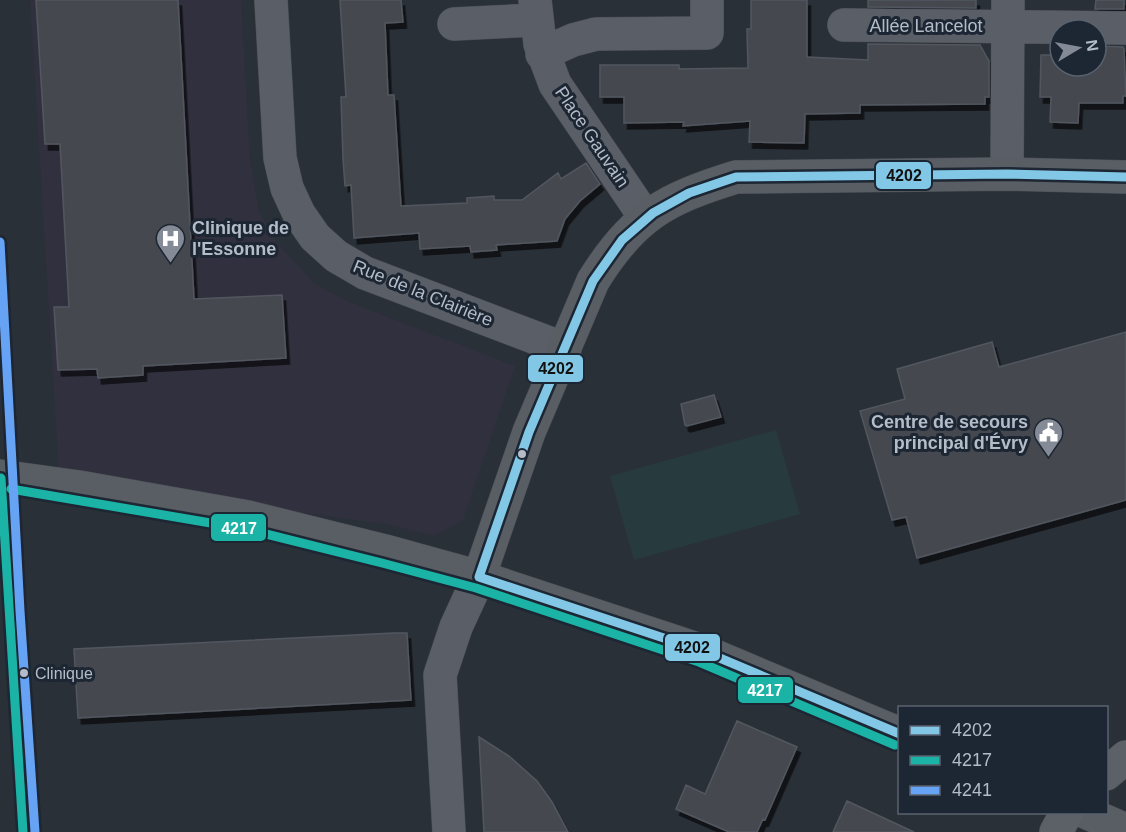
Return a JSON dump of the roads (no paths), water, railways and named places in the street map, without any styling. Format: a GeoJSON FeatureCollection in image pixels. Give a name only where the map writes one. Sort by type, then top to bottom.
{"type":"FeatureCollection","features":[{"type":"Feature","properties":{"kind":"main road"},"geometry":{"type":"LineString","coordinates":[[479,577],[529,432],[593,281],[624,236],[645,217],[696,189],[735,177],[1007,174],[1126,177]]}},
{"type":"Feature","properties":{"kind":"main road"},"geometry":{"type":"LineString","coordinates":[[0,476],[248,517],[479,577],[703,651],[898,733]]}},
{"type":"Feature","properties":{"kind":"main road"},"geometry":{"type":"LineString","coordinates":[[1108,773],[1126,757]]}},
{"type":"Feature","properties":{"kind":"main road"},"geometry":{"type":"LineString","coordinates":[[1056,832],[1066,814]]}},
{"type":"Feature","properties":{"kind":"main road"},"geometry":{"type":"LineString","coordinates":[[1087,814],[1126,830]]}},
{"type":"Feature","properties":{"kind":"street","name":"Rue de la Clairière"},"geometry":{"type":"LineString","coordinates":[[271,0],[280,158],[286,188],[299,214],[315,237],[336,256],[365,273],[565,349]]}},
{"type":"Feature","properties":{"kind":"street"},"geometry":{"type":"LineString","coordinates":[[542,54],[573,40],[596,34],[707,33],[707,0]]}},
{"type":"Feature","properties":{"kind":"street","name":"Place Gauvain"},"geometry":{"type":"LineString","coordinates":[[454,24],[535,10],[542,54],[555,84],[645,217]]}},
{"type":"Feature","properties":{"kind":"street","name":"Allée Lancelot"},"geometry":{"type":"LineString","coordinates":[[1007,174],[1008,13]]}},
{"type":"Feature","properties":{"kind":"street","name":"Allée Lancelot"},"geometry":{"type":"LineString","coordinates":[[844,25],[1008,13],[1126,28]]}},
{"type":"Feature","properties":{"kind":"street"},"geometry":{"type":"LineString","coordinates":[[449,832],[440,675],[456,627],[479,577]]}},
{"type":"Feature","properties":{"kind":"place","name":"Clinique de l'Essonne"},"geometry":{"type":"Point","coordinates":[171,264]}},
{"type":"Feature","properties":{"kind":"place","name":"Centre de secours principal d'Évry"},"geometry":{"type":"Point","coordinates":[1049,458]}},
{"type":"Feature","properties":{"kind":"place","name":"Clinique"},"geometry":{"type":"Point","coordinates":[24,673]}}]}
